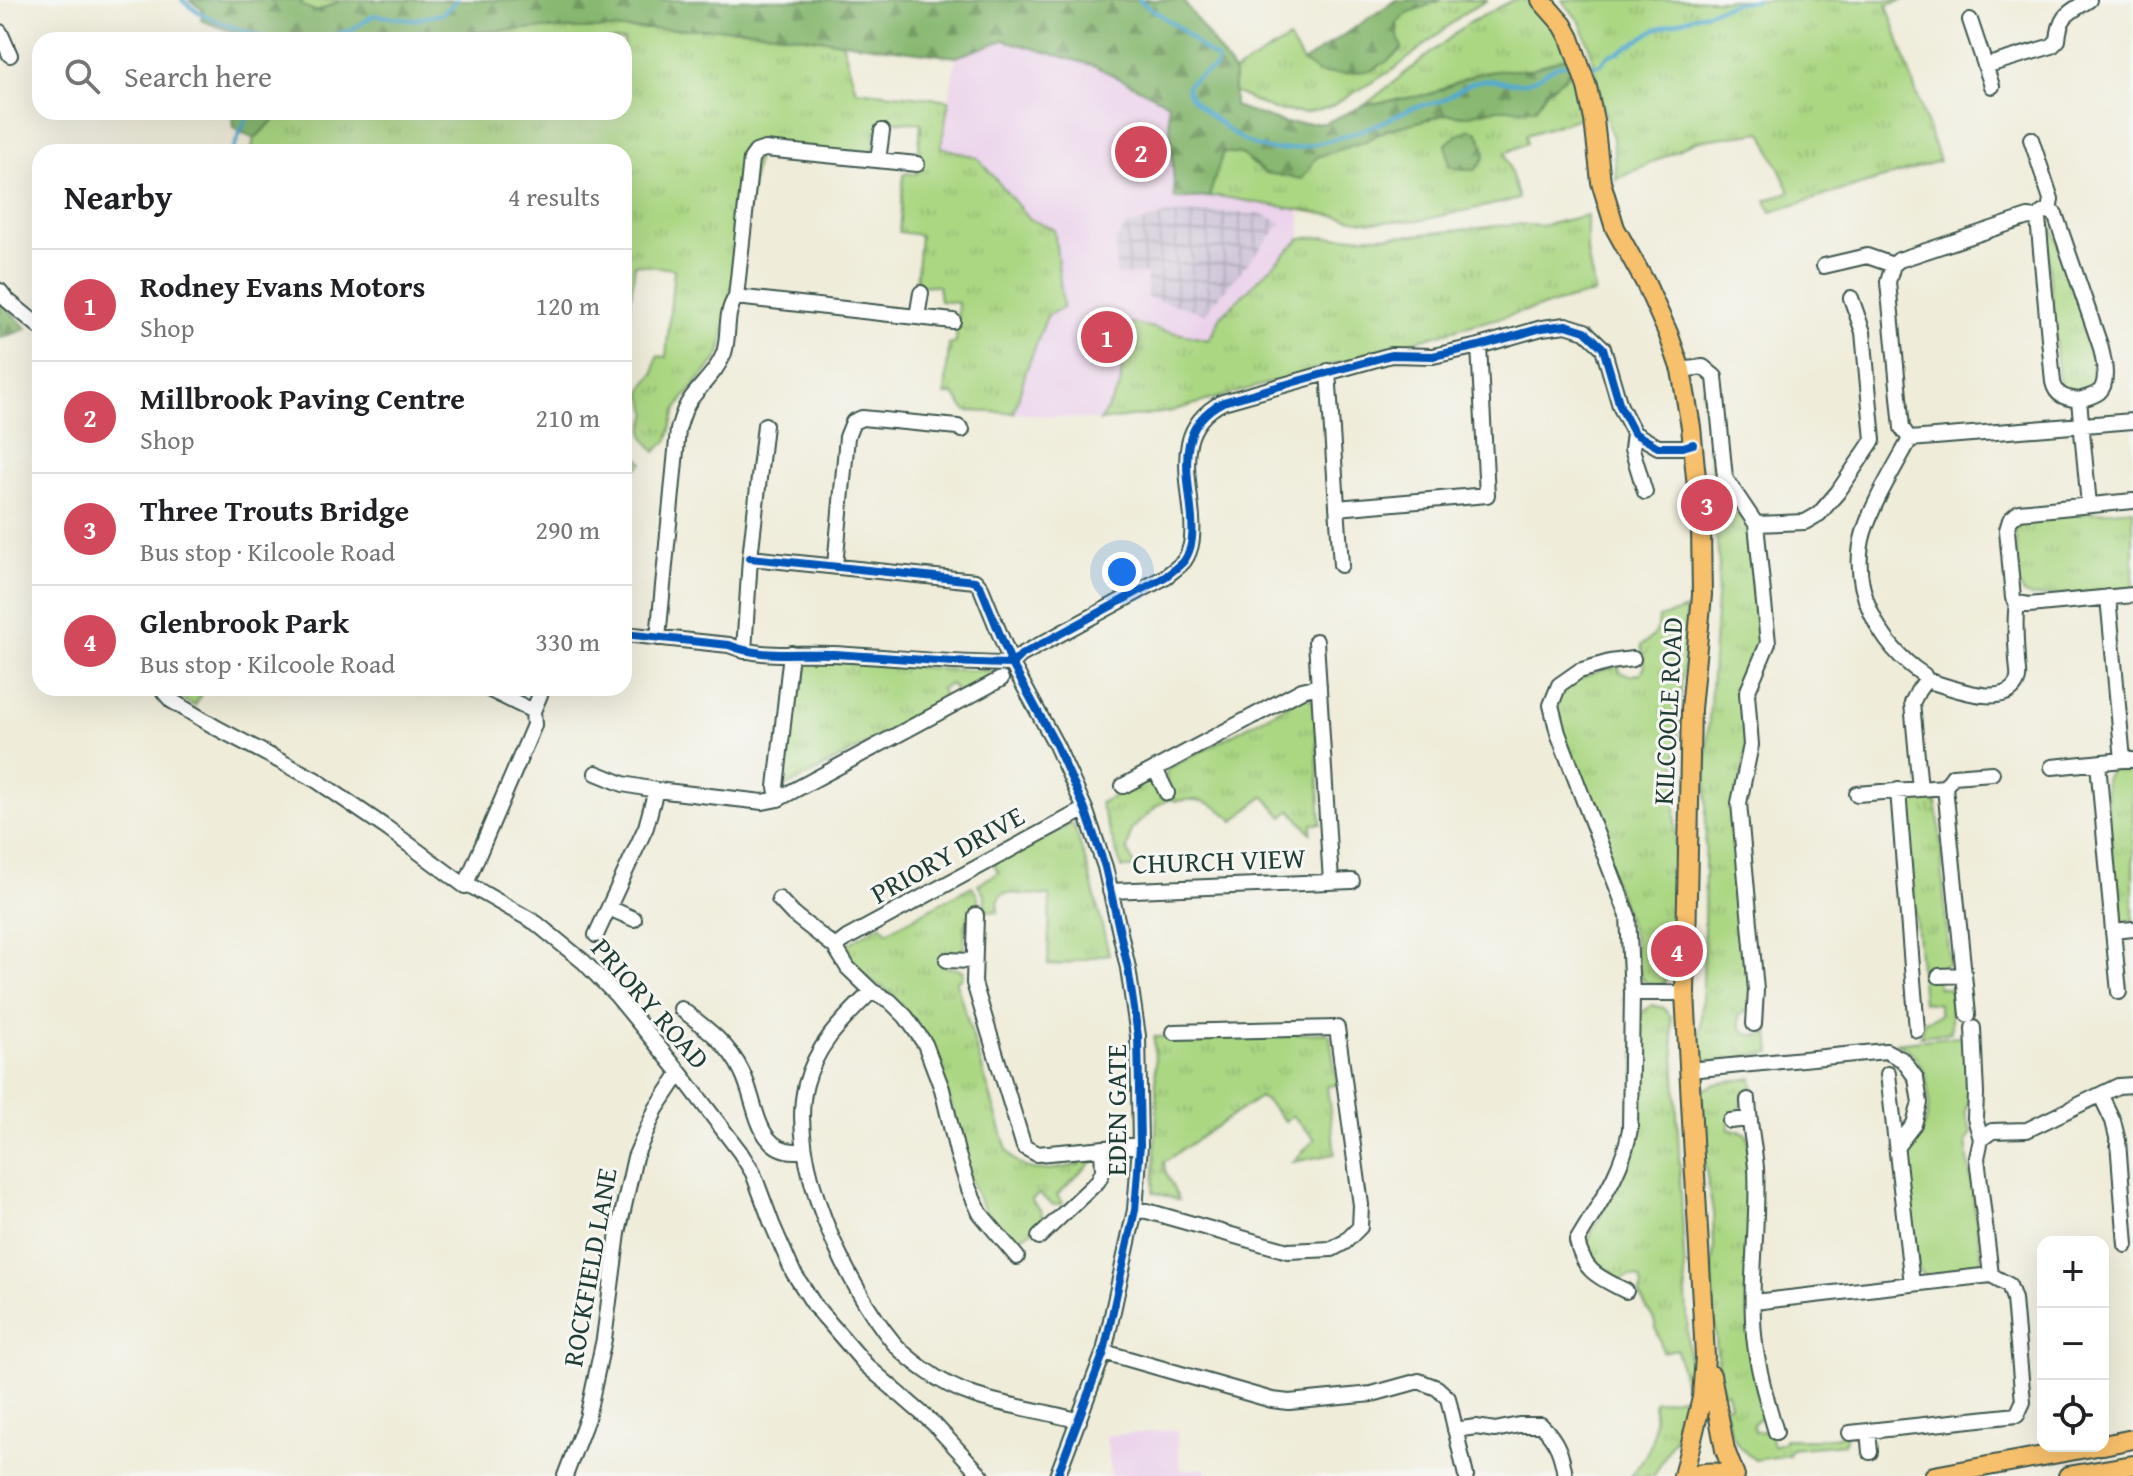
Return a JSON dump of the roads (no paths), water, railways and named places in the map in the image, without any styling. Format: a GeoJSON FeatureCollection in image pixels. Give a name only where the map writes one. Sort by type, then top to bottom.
{"type":"FeatureCollection","features":[{"type":"Feature","properties":{"kind":"main road","name":"KILCOOLE ROAD"},"geometry":{"type":"LineString","coordinates":[[1541,0],[1570,38],[1587,87],[1601,182],[1615,228],[1645,282],[1681,370],[1693,444],[1701,528],[1702,595],[1691,709],[1685,993],[1705,1357]]}},
{"type":"Feature","properties":{"kind":"main road"},"geometry":{"type":"LineString","coordinates":[[1683,1476],[1702,1398],[1705,1357]]}},
{"type":"Feature","properties":{"kind":"main road"},"geometry":{"type":"LineString","coordinates":[[1705,1357],[1725,1450],[1734,1476]]}},
{"type":"Feature","properties":{"kind":"main road"},"geometry":{"type":"LineString","coordinates":[[2109,1444],[2133,1439]]}},
{"type":"Feature","properties":{"kind":"main road"},"geometry":{"type":"LineString","coordinates":[[1934,1476],[2064,1452]]}},
{"type":"Feature","properties":{"kind":"main road"},"geometry":{"type":"LineString","coordinates":[[2068,1476],[2133,1465]]}},
{"type":"Feature","properties":{"kind":"main road"},"geometry":{"type":"LineString","coordinates":[[1691,1476],[1708,1471],[1734,1476]]}},
{"type":"Feature","properties":{"kind":"street"},"geometry":{"type":"LineString","coordinates":[[1985,66],[2052,46],[2058,40],[2059,26],[2064,16],[2089,0]]}},
{"type":"Feature","properties":{"kind":"street"},"geometry":{"type":"LineString","coordinates":[[1970,20],[1992,86]]}},
{"type":"Feature","properties":{"kind":"street"},"geometry":{"type":"LineString","coordinates":[[0,32],[10,55]]}},
{"type":"Feature","properties":{"kind":"street"},"geometry":{"type":"LineString","coordinates":[[878,160],[882,131]]}},
{"type":"Feature","properties":{"kind":"street"},"geometry":{"type":"LineString","coordinates":[[1910,439],[1902,428],[1888,282],[1893,265],[1899,260],[2028,217],[2044,215],[2055,214],[2099,341],[2103,385],[2098,393],[2079,400],[2061,396],[2055,390],[2044,215],[2051,199],[2031,139]]}},
{"type":"Feature","properties":{"kind":"street"},"geometry":{"type":"LineString","coordinates":[[658,638],[678,430],[683,410],[713,374],[724,352],[730,306],[736,297],[751,159],[756,152],[765,149],[917,164]]}},
{"type":"Feature","properties":{"kind":"street"},"geometry":{"type":"LineString","coordinates":[[1824,266],[1867,256],[1893,265]]}},
{"type":"Feature","properties":{"kind":"street"},"geometry":{"type":"LineString","coordinates":[[0,291],[32,320]]}},
{"type":"Feature","properties":{"kind":"street"},"geometry":{"type":"LineString","coordinates":[[917,317],[921,293]]}},
{"type":"Feature","properties":{"kind":"street"},"geometry":{"type":"LineString","coordinates":[[736,297],[953,321]]}},
{"type":"Feature","properties":{"kind":"street"},"geometry":{"type":"LineString","coordinates":[[1756,524],[1805,522],[1819,514],[1873,440],[1863,332],[1851,298]]}},
{"type":"Feature","properties":{"kind":"street"},"geometry":{"type":"LineString","coordinates":[[632,635],[729,645],[771,655],[829,653],[972,664],[1012,664],[1021,655],[1165,577],[1183,563],[1191,547],[1193,530],[1188,442],[1196,424],[1209,409],[1223,402],[1391,355],[1433,356],[1542,328],[1566,325],[1585,331],[1603,348],[1620,406],[1634,433],[1658,447],[1693,444]]}},
{"type":"Feature","properties":{"kind":"street"},"geometry":{"type":"LineString","coordinates":[[1337,508],[1487,495],[1479,346]]}},
{"type":"Feature","properties":{"kind":"street"},"geometry":{"type":"LineString","coordinates":[[1681,370],[1703,367],[1715,377],[1725,478],[1756,524],[1768,643],[1747,693],[1751,745],[1739,803],[1756,990],[1754,1024]]}},
{"type":"Feature","properties":{"kind":"street"},"geometry":{"type":"LineString","coordinates":[[1328,371],[1341,565]]}},
{"type":"Feature","properties":{"kind":"street"},"geometry":{"type":"LineString","coordinates":[[2079,400],[2089,505]]}},
{"type":"Feature","properties":{"kind":"street"},"geometry":{"type":"LineString","coordinates":[[750,558],[835,566],[847,437],[853,422],[862,418],[958,427],[962,430]]}},
{"type":"Feature","properties":{"kind":"street"},"geometry":{"type":"LineString","coordinates":[[1910,439],[2133,421]]}},
{"type":"Feature","properties":{"kind":"street"},"geometry":{"type":"LineString","coordinates":[[744,651],[750,558],[765,425]]}},
{"type":"Feature","properties":{"kind":"street"},"geometry":{"type":"LineString","coordinates":[[1634,433],[1632,449],[1645,492]]}},
{"type":"Feature","properties":{"kind":"street"},"geometry":{"type":"LineString","coordinates":[[1910,439],[1870,515],[1863,536],[1861,566],[1866,599],[1874,621],[1896,654],[1924,675],[1926,680],[1988,696],[2002,695],[2012,689],[2018,679],[2014,620],[2017,603]]}},
{"type":"Feature","properties":{"kind":"street"},"geometry":{"type":"LineString","coordinates":[[2133,501],[2019,512],[2010,520],[2007,530],[2013,598],[2017,603],[2029,605],[2133,595]]}},
{"type":"Feature","properties":{"kind":"street","name":"EDEN GATE"},"geometry":{"type":"LineString","coordinates":[[835,566],[975,581],[981,588],[1012,664],[1056,745],[1085,809],[1105,867],[1128,968],[1138,1036],[1140,1145],[1135,1210],[1104,1352],[1057,1476]]}},
{"type":"Feature","properties":{"kind":"street"},"geometry":{"type":"LineString","coordinates":[[2052,767],[2128,760],[2108,597]]}},
{"type":"Feature","properties":{"kind":"street","name":"CHURCH VIEW"},"geometry":{"type":"LineString","coordinates":[[1316,641],[1331,882]]}},
{"type":"Feature","properties":{"kind":"street"},"geometry":{"type":"LineString","coordinates":[[778,799],[776,787],[791,653]]}},
{"type":"Feature","properties":{"kind":"street"},"geometry":{"type":"LineString","coordinates":[[1626,1291],[1593,1274],[1580,1255],[1577,1241],[1610,1187],[1627,1149],[1632,993],[1628,916],[1558,733],[1551,705],[1559,685],[1579,671],[1633,659]]}},
{"type":"Feature","properties":{"kind":"street"},"geometry":{"type":"LineString","coordinates":[[596,773],[623,784],[656,790],[763,802],[778,799],[1001,679]]}},
{"type":"Feature","properties":{"kind":"street"},"geometry":{"type":"LineString","coordinates":[[1920,789],[1912,703],[1926,680]]}},
{"type":"Feature","properties":{"kind":"street"},"geometry":{"type":"LineString","coordinates":[[1123,786],[1302,690],[1319,686]]}},
{"type":"Feature","properties":{"kind":"street","name":"PRIORY ROAD"},"geometry":{"type":"LineString","coordinates":[[168,696],[204,721],[316,780],[465,886],[469,885],[536,923],[563,943],[617,996],[740,1152],[753,1173],[793,1272],[815,1306],[866,1365],[934,1424],[982,1476]]}},
{"type":"Feature","properties":{"kind":"street"},"geometry":{"type":"LineString","coordinates":[[502,696],[533,711]]}},
{"type":"Feature","properties":{"kind":"street"},"geometry":{"type":"LineString","coordinates":[[465,886],[534,725],[533,711],[540,696]]}},
{"type":"Feature","properties":{"kind":"street"},"geometry":{"type":"LineString","coordinates":[[2098,763],[2119,992]]}},
{"type":"Feature","properties":{"kind":"street"},"geometry":{"type":"LineString","coordinates":[[1155,769],[1167,793]]}},
{"type":"Feature","properties":{"kind":"street"},"geometry":{"type":"LineString","coordinates":[[1991,1275],[1977,1158],[1981,1139],[1975,1118],[1970,1022],[1945,787],[1953,776],[1992,773]]}},
{"type":"Feature","properties":{"kind":"street"},"geometry":{"type":"LineString","coordinates":[[1857,794],[1945,787]]}},
{"type":"Feature","properties":{"kind":"street"},"geometry":{"type":"LineString","coordinates":[[596,935],[646,827],[656,790]]}},
{"type":"Feature","properties":{"kind":"street"},"geometry":{"type":"LineString","coordinates":[[1898,790],[1917,1030]]}},
{"type":"Feature","properties":{"kind":"street","name":"PRIORY DRIVE"},"geometry":{"type":"LineString","coordinates":[[835,947],[1085,809]]}},
{"type":"Feature","properties":{"kind":"street","name":"CHURCH VIEW"},"geometry":{"type":"LineString","coordinates":[[1110,891],[1352,881]]}},
{"type":"Feature","properties":{"kind":"street"},"geometry":{"type":"LineString","coordinates":[[779,899],[835,947],[848,968],[872,991],[890,1001],[925,1044],[942,1089],[969,1189],[980,1213],[1017,1257]]}},
{"type":"Feature","properties":{"kind":"street"},"geometry":{"type":"LineString","coordinates":[[609,908],[634,919]]}},
{"type":"Feature","properties":{"kind":"street"},"geometry":{"type":"LineString","coordinates":[[976,915],[974,983],[1024,1147],[1037,1154],[1140,1145]]}},
{"type":"Feature","properties":{"kind":"street"},"geometry":{"type":"LineString","coordinates":[[2113,931],[2133,929]]}},
{"type":"Feature","properties":{"kind":"street"},"geometry":{"type":"LineString","coordinates":[[947,960],[973,961]]}},
{"type":"Feature","properties":{"kind":"street"},"geometry":{"type":"LineString","coordinates":[[1939,976],[1964,975]]}},
{"type":"Feature","properties":{"kind":"street"},"geometry":{"type":"LineString","coordinates":[[872,991],[831,1031],[815,1058],[805,1085],[802,1112],[805,1150],[821,1213],[839,1253],[865,1303],[894,1344],[926,1371],[964,1393],[1079,1421]]}},
{"type":"Feature","properties":{"kind":"street"},"geometry":{"type":"LineString","coordinates":[[1632,993],[1685,993]]}},
{"type":"Feature","properties":{"kind":"street"},"geometry":{"type":"LineString","coordinates":[[681,1009],[719,1038],[742,1071],[763,1132],[771,1143],[790,1153],[805,1150]]}},
{"type":"Feature","properties":{"kind":"street"},"geometry":{"type":"LineString","coordinates":[[1135,1210],[1288,1251],[1332,1249],[1345,1242],[1360,1227],[1361,1205],[1337,1028],[1174,1032]]}},
{"type":"Feature","properties":{"kind":"street"},"geometry":{"type":"LineString","coordinates":[[1689,1070],[1886,1051],[1903,1060],[1916,1078],[1920,1103],[1914,1124],[1898,1145]]}},
{"type":"Feature","properties":{"kind":"street","name":"ROCKFIELD LANE"},"geometry":{"type":"LineString","coordinates":[[565,1476],[587,1418],[604,1339],[618,1233],[635,1157],[656,1109],[680,1073]]}},
{"type":"Feature","properties":{"kind":"street"},"geometry":{"type":"LineString","coordinates":[[1888,1074],[1912,1284]]}},
{"type":"Feature","properties":{"kind":"street"},"geometry":{"type":"LineString","coordinates":[[1981,1139],[1992,1131],[2027,1130],[2118,1086],[2133,1085]]}},
{"type":"Feature","properties":{"kind":"street"},"geometry":{"type":"LineString","coordinates":[[2101,1096],[2118,1141],[2126,1245]]}},
{"type":"Feature","properties":{"kind":"street"},"geometry":{"type":"LineString","coordinates":[[1748,1100],[1756,1166],[1754,1336],[1776,1432]]}},
{"type":"Feature","properties":{"kind":"street"},"geometry":{"type":"LineString","coordinates":[[1730,1121],[1749,1119]]}},
{"type":"Feature","properties":{"kind":"street"},"geometry":{"type":"LineString","coordinates":[[1039,1237],[1098,1181],[1103,1171],[1102,1148]]}},
{"type":"Feature","properties":{"kind":"street"},"geometry":{"type":"LineString","coordinates":[[1754,1302],[1991,1275],[2009,1285],[2014,1299],[2023,1402],[2017,1415],[1850,1433]]}},
{"type":"Feature","properties":{"kind":"street"},"geometry":{"type":"LineString","coordinates":[[1104,1352],[1272,1400],[1289,1402],[1372,1394],[1419,1381],[1437,1388],[1448,1398],[1466,1476]]}},
{"type":"Feature","properties":{"kind":"street"},"geometry":{"type":"LineString","coordinates":[[1455,1430],[1541,1425],[1553,1437],[1563,1458],[1565,1476]]}},
{"type":"Feature","properties":{"kind":"street"},"geometry":{"type":"LineString","coordinates":[[1868,1431],[1870,1452]]}},
{"type":"Feature","properties":{"kind":"waterway"},"geometry":{"type":"LineString","coordinates":[[182,0],[212,19],[248,32]]}},
{"type":"Feature","properties":{"kind":"waterway"},"geometry":{"type":"LineString","coordinates":[[344,32],[374,15],[412,20],[442,14],[457,0]]}},
{"type":"Feature","properties":{"kind":"waterway"},"geometry":{"type":"LineString","coordinates":[[1139,0],[1218,60],[1216,67],[1188,85],[1187,90],[1195,102],[1234,134],[1267,149],[1292,149],[1340,137],[1413,108],[1443,100],[1475,82],[1523,83],[1552,68],[1574,64]]}},
{"type":"Feature","properties":{"kind":"waterway"},"geometry":{"type":"LineString","coordinates":[[1586,66],[1599,65],[1609,55],[1656,29],[1732,4],[1757,0]]}},
{"type":"Feature","properties":{"kind":"waterway"},"geometry":{"type":"LineString","coordinates":[[235,144],[246,120]]}},
{"type":"Feature","properties":{"kind":"place","name":"Millbrook Paving Centre"},"geometry":{"type":"Point","coordinates":[1141,152]}},
{"type":"Feature","properties":{"kind":"place","name":"Rodney Evans Motors"},"geometry":{"type":"Point","coordinates":[1107,337]}},
{"type":"Feature","properties":{"kind":"place","name":"Three Trouts Bridge"},"geometry":{"type":"Point","coordinates":[1707,505]}},
{"type":"Feature","properties":{"kind":"place","name":"Glenbrook Park"},"geometry":{"type":"Point","coordinates":[1677,951]}}]}
